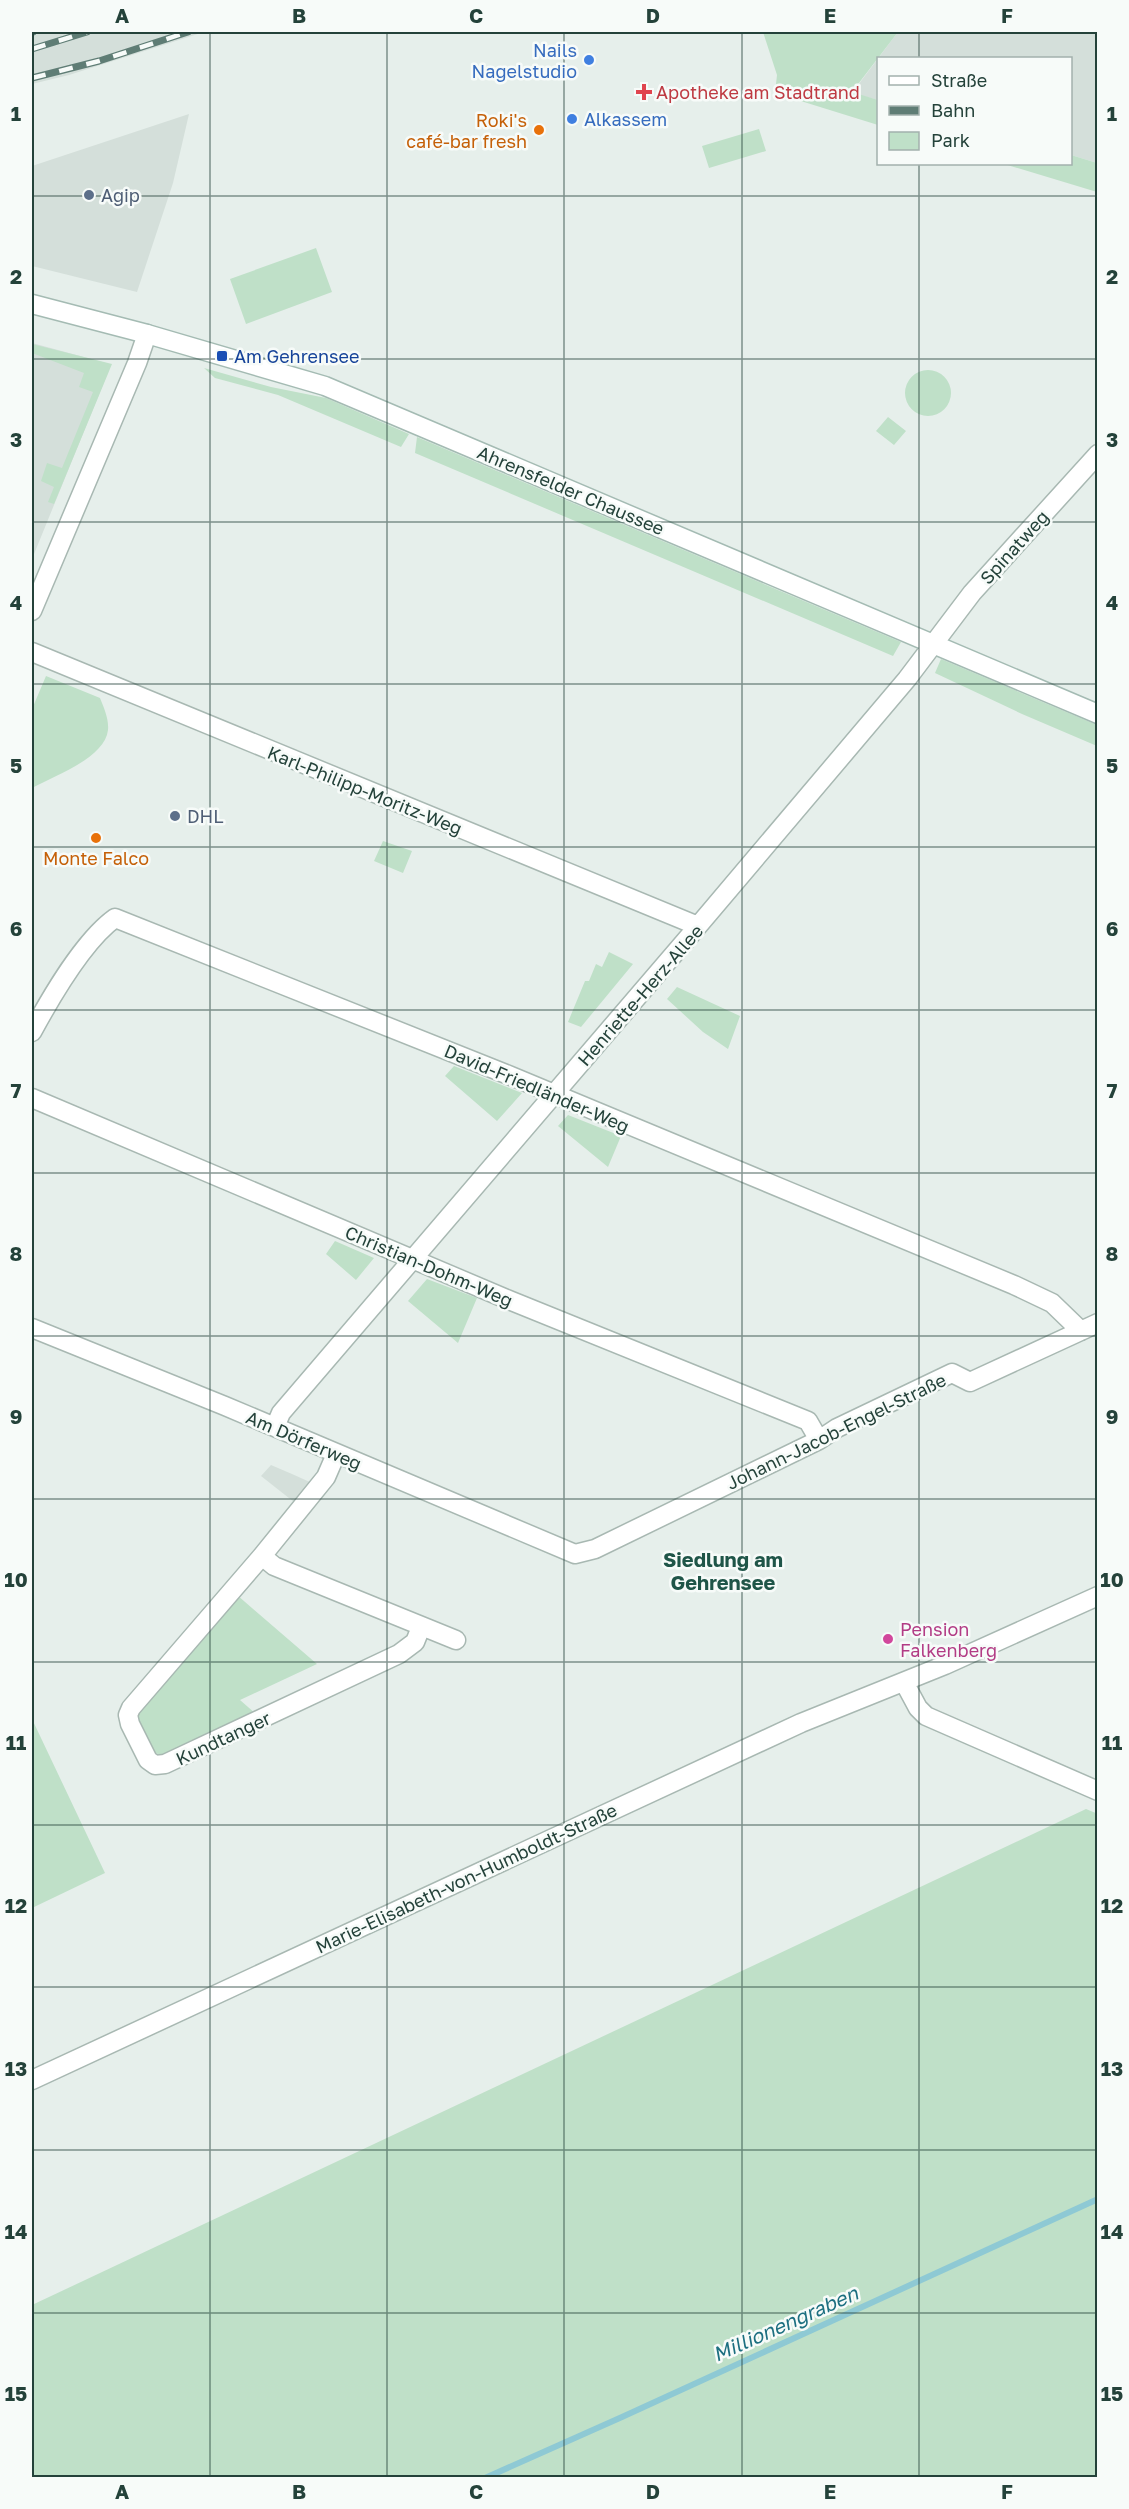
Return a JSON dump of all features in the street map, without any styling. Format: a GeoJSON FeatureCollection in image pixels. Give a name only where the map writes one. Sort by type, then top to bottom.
{"type":"FeatureCollection","features":[{"type":"Feature","properties":{"kind":"street","name":"Ahrensfelder Chaussee"},"geometry":{"type":"LineString","coordinates":[[32,304],[147,334],[325,386],[1098,714]]}},
{"type":"Feature","properties":{"kind":"street"},"geometry":{"type":"LineString","coordinates":[[32,611],[137,363],[147,334]]}},
{"type":"Feature","properties":{"kind":"street","name":"Spinatweg"},"geometry":{"type":"LineString","coordinates":[[934,644],[972,593],[1098,454]]}},
{"type":"Feature","properties":{"kind":"street","name":"Henriette-Herz-Allee"},"geometry":{"type":"LineString","coordinates":[[274,1427],[281,1413],[698,926],[934,644]]}},
{"type":"Feature","properties":{"kind":"street","name":"Karl-Philipp-Moritz-Weg"},"geometry":{"type":"LineString","coordinates":[[32,652],[698,926]]}},
{"type":"Feature","properties":{"kind":"street","name":"David-Friedländer-Weg"},"geometry":{"type":"LineString","coordinates":[[32,1032],[82,953],[102,927],[115,918],[555,1094],[1014,1285],[1052,1303],[1089,1327]]}},
{"type":"Feature","properties":{"kind":"street","name":"Christian-Dohm-Weg"},"geometry":{"type":"LineString","coordinates":[[32,1098],[413,1260],[808,1421],[819,1440]]}},
{"type":"Feature","properties":{"kind":"street","name":"Johann-Jacob-Engel-Straße"},"geometry":{"type":"LineString","coordinates":[[575,1554],[595,1549],[952,1373],[970,1382],[1089,1327]]}},
{"type":"Feature","properties":{"kind":"street","name":"Am Dörferweg"},"geometry":{"type":"LineString","coordinates":[[32,1328],[575,1554]]}},
{"type":"Feature","properties":{"kind":"street","name":"Kundtanger"},"geometry":{"type":"LineString","coordinates":[[336,1454],[326,1477],[262,1556],[131,1708],[128,1715],[130,1724],[148,1760],[155,1764],[165,1764],[399,1654],[416,1642],[421,1627]]}},
{"type":"Feature","properties":{"kind":"street"},"geometry":{"type":"LineString","coordinates":[[262,1556],[274,1566],[456,1640]]}},
{"type":"Feature","properties":{"kind":"street","name":"Marie-Elisabeth-von-Humboldt-Straße"},"geometry":{"type":"LineString","coordinates":[[32,2080],[801,1723],[945,1665],[1098,1596]]}},
{"type":"Feature","properties":{"kind":"street"},"geometry":{"type":"LineString","coordinates":[[904,1682],[918,1708],[926,1716],[1098,1791]]}},
{"type":"Feature","properties":{"kind":"shaded area"},"geometry":{"type":"Polygon","coordinates":[[[32,32],[204,32],[69,75],[32,84],[32,32]]]}},
{"type":"Feature","properties":{"kind":"shaded area"},"geometry":{"type":"Polygon","coordinates":[[[898,32],[1097,32],[1097,163],[1072,155],[1072,57],[879,57],[898,32]]]}},
{"type":"Feature","properties":{"kind":"shaded area"},"geometry":{"type":"Polygon","coordinates":[[[877,60],[877,100],[852,93],[877,60]]]}},
{"type":"Feature","properties":{"kind":"shaded area"},"geometry":{"type":"Polygon","coordinates":[[[189,114],[173,183],[137,292],[32,266],[32,166],[189,114]]]}},
{"type":"Feature","properties":{"kind":"shaded area"},"geometry":{"type":"Polygon","coordinates":[[[32,343],[106,363],[109,370],[32,559],[32,343]]]}},
{"type":"Feature","properties":{"kind":"shaded area"},"geometry":{"type":"Polygon","coordinates":[[[271,1465],[312,1483],[294,1502],[261,1476],[271,1465]]]}},
{"type":"Feature","properties":{"kind":"green space"},"geometry":{"type":"Polygon","coordinates":[[[763,32],[898,32],[852,92],[877,100],[877,125],[775,93],[777,75],[763,32]]]}},
{"type":"Feature","properties":{"kind":"green space"},"geometry":{"type":"Polygon","coordinates":[[[759,129],[766,151],[709,168],[702,146],[759,129]]]}},
{"type":"Feature","properties":{"kind":"green space"},"geometry":{"type":"Polygon","coordinates":[[[1072,155],[1097,163],[1097,192],[1007,165],[1072,165],[1072,155]]]}},
{"type":"Feature","properties":{"kind":"green space"},"geometry":{"type":"Polygon","coordinates":[[[316,248],[332,292],[246,324],[230,279],[316,248]]]}},
{"type":"Feature","properties":{"kind":"green space"},"geometry":{"type":"Polygon","coordinates":[[[32,344],[112,364],[54,504],[48,502],[54,487],[41,481],[47,463],[62,468],[93,392],[79,387],[84,373],[32,353],[32,344]]]}},
{"type":"Feature","properties":{"kind":"green space"},"geometry":{"type":"Polygon","coordinates":[[[204,368],[271,387],[326,398],[409,434],[401,447],[278,395],[215,378],[204,368]]]}},
{"type":"Feature","properties":{"kind":"green space"},"geometry":{"type":"Polygon","coordinates":[[[928,370],[937,371],[945,376],[950,384],[950,402],[945,410],[937,415],[928,416],[919,415],[911,410],[906,402],[905,393],[906,384],[911,376],[919,371],[928,370]]]}},
{"type":"Feature","properties":{"kind":"green space"},"geometry":{"type":"Polygon","coordinates":[[[888,417],[906,431],[894,445],[876,431],[888,417]]]}},
{"type":"Feature","properties":{"kind":"green space"},"geometry":{"type":"Polygon","coordinates":[[[417,437],[901,642],[893,656],[415,453],[417,437]]]}},
{"type":"Feature","properties":{"kind":"green space"},"geometry":{"type":"Polygon","coordinates":[[[941,659],[1097,725],[1097,746],[935,673],[941,659]]]}},
{"type":"Feature","properties":{"kind":"green space"},"geometry":{"type":"Polygon","coordinates":[[[46,676],[100,698],[107,718],[108,730],[105,740],[88,757],[65,772],[32,788],[32,709],[46,676]]]}},
{"type":"Feature","properties":{"kind":"green space"},"geometry":{"type":"Polygon","coordinates":[[[383,841],[412,851],[403,873],[374,861],[383,841]]]}},
{"type":"Feature","properties":{"kind":"green space"},"geometry":{"type":"Polygon","coordinates":[[[609,952],[633,964],[581,1027],[568,1022],[585,981],[589,981],[596,964],[602,967],[609,952]]]}},
{"type":"Feature","properties":{"kind":"green space"},"geometry":{"type":"Polygon","coordinates":[[[677,987],[740,1016],[728,1049],[703,1032],[667,999],[677,987]]]}},
{"type":"Feature","properties":{"kind":"green space"},"geometry":{"type":"Polygon","coordinates":[[[454,1066],[522,1093],[497,1121],[445,1076],[454,1066]]]}},
{"type":"Feature","properties":{"kind":"green space"},"geometry":{"type":"Polygon","coordinates":[[[568,1115],[621,1136],[608,1167],[558,1126],[568,1115]]]}},
{"type":"Feature","properties":{"kind":"green space"},"geometry":{"type":"Polygon","coordinates":[[[335,1241],[374,1258],[356,1280],[326,1254],[335,1241]]]}},
{"type":"Feature","properties":{"kind":"green space"},"geometry":{"type":"Polygon","coordinates":[[[427,1279],[477,1298],[458,1343],[408,1301],[427,1279]]]}},
{"type":"Feature","properties":{"kind":"green space"},"geometry":{"type":"Polygon","coordinates":[[[237,1595],[317,1664],[240,1700],[256,1714],[165,1756],[153,1751],[144,1740],[138,1727],[136,1713],[237,1595]]]}},
{"type":"Feature","properties":{"kind":"green space"},"geometry":{"type":"Polygon","coordinates":[[[32,1719],[105,1873],[32,1908],[32,1719]]]}},
{"type":"Feature","properties":{"kind":"green space"},"geometry":{"type":"Polygon","coordinates":[[[1086,1809],[1098,1814],[1097,2477],[32,2477],[32,2305],[1086,1809]]]}},
{"type":"Feature","properties":{"kind":"waterway","name":"Millionengraben"},"geometry":{"type":"LineString","coordinates":[[485,2478],[1098,2199]]}},
{"type":"Feature","properties":{"kind":"railway"},"geometry":{"type":"LineString","coordinates":[[32,49],[87,32]]}},
{"type":"Feature","properties":{"kind":"railway"},"geometry":{"type":"LineString","coordinates":[[32,78],[99,61],[188,32]]}},
{"type":"Feature","properties":{"kind":"place","name":"Nails Nagelstudio"},"geometry":{"type":"Point","coordinates":[589,60]}},
{"type":"Feature","properties":{"kind":"place","name":"Apotheke am Stadtrand"},"geometry":{"type":"Point","coordinates":[644,92]}},
{"type":"Feature","properties":{"kind":"place","name":"Alkassem"},"geometry":{"type":"Point","coordinates":[572,119]}},
{"type":"Feature","properties":{"kind":"place","name":"Roki's café-bar fresh"},"geometry":{"type":"Point","coordinates":[539,130]}},
{"type":"Feature","properties":{"kind":"place","name":"Agip"},"geometry":{"type":"Point","coordinates":[89,195]}},
{"type":"Feature","properties":{"kind":"place","name":"Am Gehrensee"},"geometry":{"type":"Point","coordinates":[222,356]}},
{"type":"Feature","properties":{"kind":"place","name":"DHL"},"geometry":{"type":"Point","coordinates":[175,816]}},
{"type":"Feature","properties":{"kind":"place","name":"Monte Falco"},"geometry":{"type":"Point","coordinates":[96,838]}},
{"type":"Feature","properties":{"kind":"place","name":"Pension Falkenberg"},"geometry":{"type":"Point","coordinates":[888,1639]}},
{"type":"Feature","properties":{"kind":"district","name":"Siedlung am Gehrensee"},"geometry":{"type":"Point","coordinates":[723,1570]}}]}
